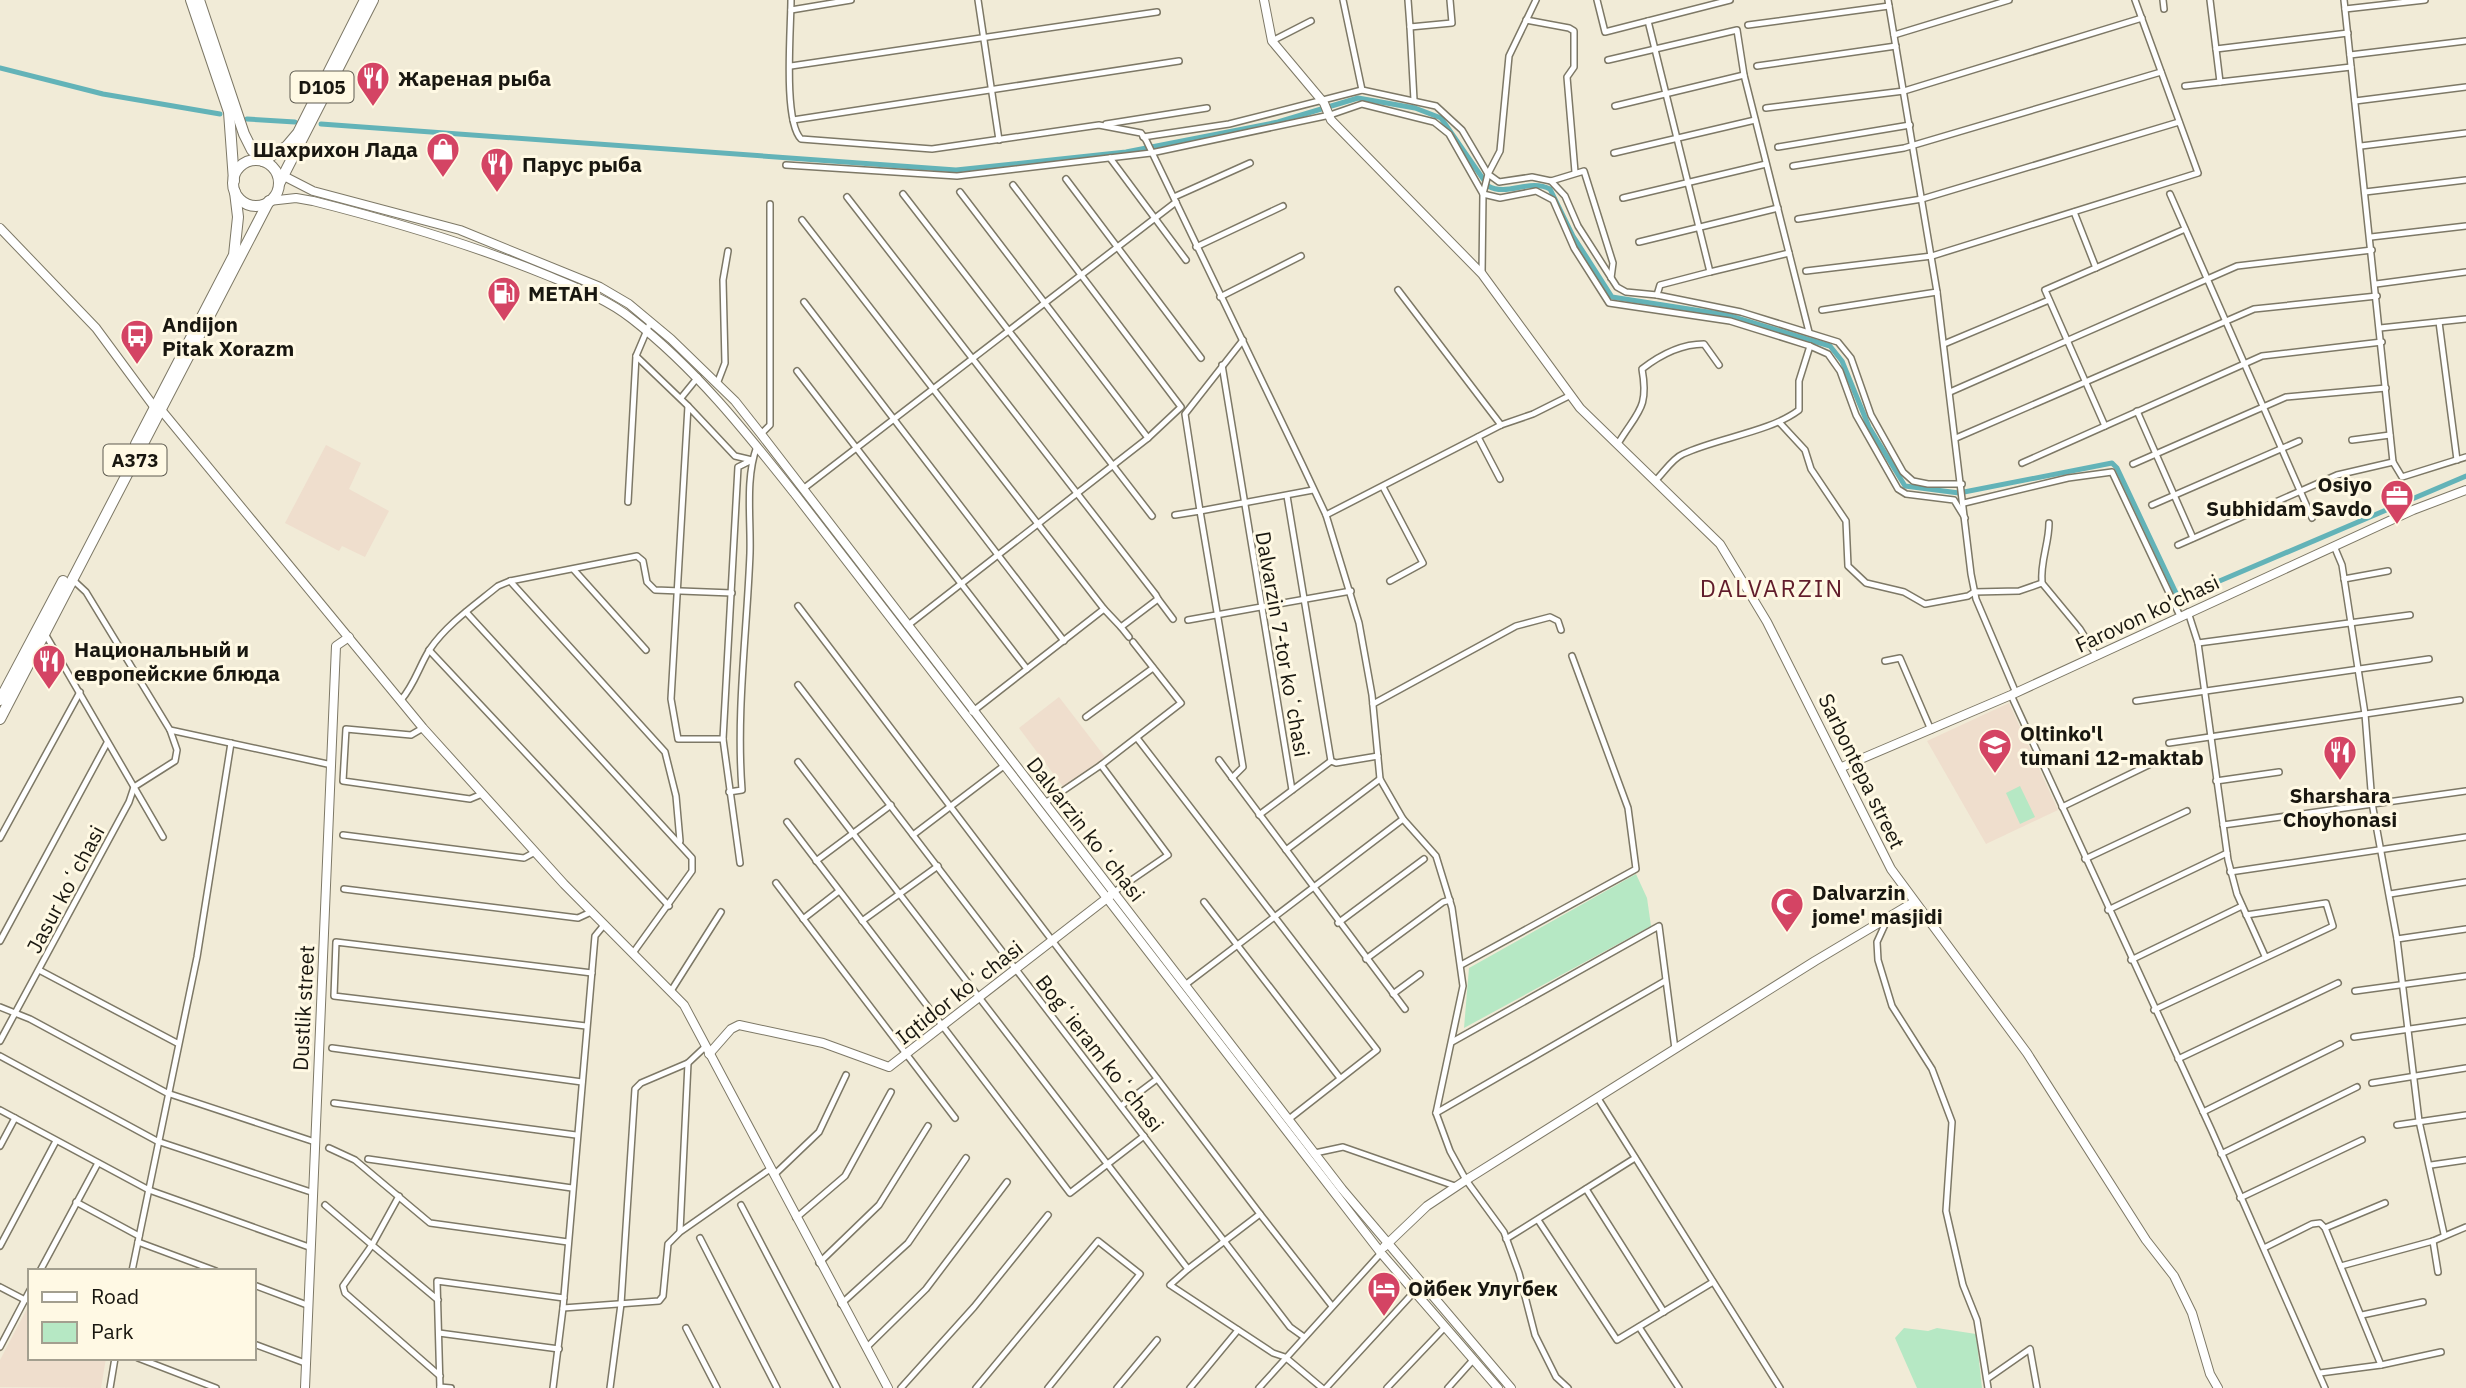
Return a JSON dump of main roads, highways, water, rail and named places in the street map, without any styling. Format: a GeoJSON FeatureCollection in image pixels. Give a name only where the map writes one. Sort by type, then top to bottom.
{"type":"FeatureCollection","features":[{"type":"Feature","properties":{"kind":"highway","name":"A373"},"geometry":{"type":"LineString","coordinates":[[0,700],[159,409],[234,255],[237,227],[229,112],[191,0]]}},
{"type":"Feature","properties":{"kind":"highway"},"geometry":{"type":"LineString","coordinates":[[199,0],[247,141],[280,177]]}},
{"type":"Feature","properties":{"kind":"highway","name":"D105"},"geometry":{"type":"LineString","coordinates":[[263,161],[283,149],[298,133],[365,0]]}},
{"type":"Feature","properties":{"kind":"highway","name":"D105"},"geometry":{"type":"LineString","coordinates":[[280,177],[373,0]]}},
{"type":"Feature","properties":{"kind":"highway"},"geometry":{"type":"LineString","coordinates":[[247,141],[262,151],[283,149]]}},
{"type":"Feature","properties":{"kind":"highway"},"geometry":{"type":"LineString","coordinates":[[234,181],[242,165],[256,160],[263,161]]}},
{"type":"Feature","properties":{"kind":"highway","name":"A373"},"geometry":{"type":"LineString","coordinates":[[0,719],[280,177]]}},
{"type":"Feature","properties":{"kind":"highway"},"geometry":{"type":"LineString","coordinates":[[235,192],[253,205],[269,201]]}},
{"type":"Feature","properties":{"kind":"waterway"},"geometry":{"type":"LineString","coordinates":[[0,68],[103,94],[220,114]]}},
{"type":"Feature","properties":{"kind":"waterway"},"geometry":{"type":"LineString","coordinates":[[321,124],[956,170],[1126,152],[1278,122],[1358,98],[1415,108],[1441,118],[1488,186],[1503,190],[1534,185],[1550,189],[1573,236],[1612,297],[1727,315],[1830,346],[1842,361],[1869,427],[1905,486],[1959,493],[2112,463],[2117,468],[2177,595],[2189,594],[2466,476]]}},
{"type":"Feature","properties":{"kind":"waterway"},"geometry":{"type":"LineString","coordinates":[[247,119],[295,122]]}},
{"type":"Feature","properties":{"kind":"place","name":"Жареная рыба"},"geometry":{"type":"Point","coordinates":[373,108]}},
{"type":"Feature","properties":{"kind":"place","name":"Шахрихон Лада"},"geometry":{"type":"Point","coordinates":[443,179]}},
{"type":"Feature","properties":{"kind":"place","name":"Парус рыба"},"geometry":{"type":"Point","coordinates":[497,194]}},
{"type":"Feature","properties":{"kind":"place","name":"МЕТАН"},"geometry":{"type":"Point","coordinates":[504,323]}},
{"type":"Feature","properties":{"kind":"place","name":"Andijon Pitak Xorazm"},"geometry":{"type":"Point","coordinates":[137,366]}},
{"type":"Feature","properties":{"kind":"place","name":"Osiyo Subhidam Savdo"},"geometry":{"type":"Point","coordinates":[2397,526]}},
{"type":"Feature","properties":{"kind":"place","name":"Национальный и европейские блюда"},"geometry":{"type":"Point","coordinates":[49,691]}},
{"type":"Feature","properties":{"kind":"place","name":"Oltinko'l tumani 12-maktab"},"geometry":{"type":"Point","coordinates":[1995,775]}},
{"type":"Feature","properties":{"kind":"place","name":"Sharshara Choyhonasi"},"geometry":{"type":"Point","coordinates":[2340,782]}},
{"type":"Feature","properties":{"kind":"place","name":"Dalvarzin jome' masjidi"},"geometry":{"type":"Point","coordinates":[1787,934]}},
{"type":"Feature","properties":{"kind":"place","name":"Ойбек Улугбек"},"geometry":{"type":"Point","coordinates":[1384,1318]}},
{"type":"Feature","properties":{"kind":"district","name":"DALVARZIN"},"geometry":{"type":"Point","coordinates":[1772,588]}}]}
